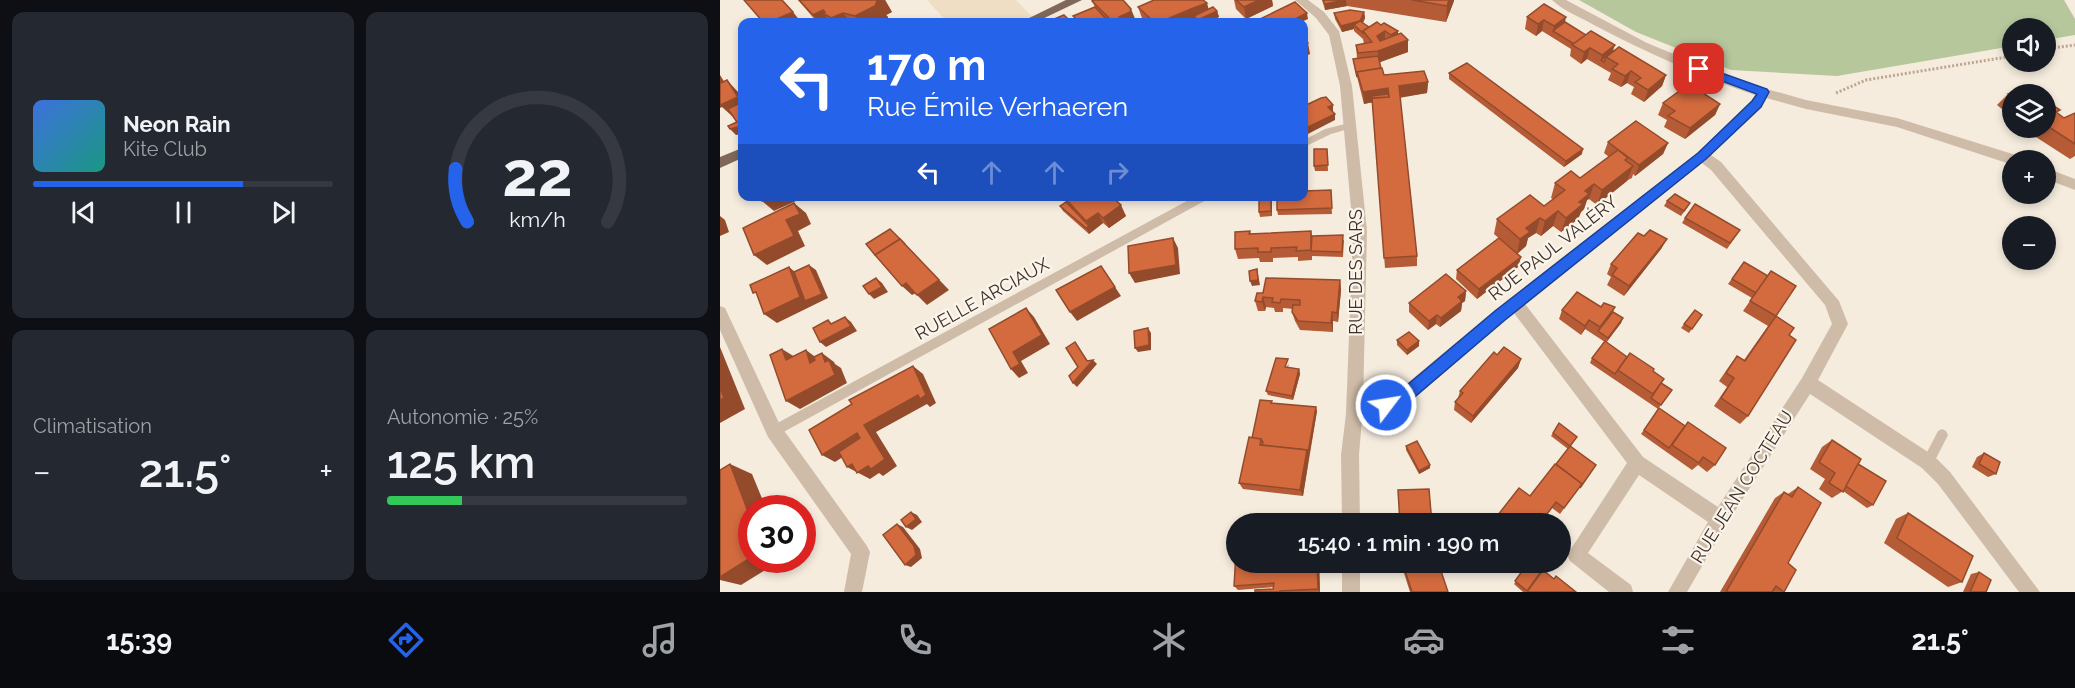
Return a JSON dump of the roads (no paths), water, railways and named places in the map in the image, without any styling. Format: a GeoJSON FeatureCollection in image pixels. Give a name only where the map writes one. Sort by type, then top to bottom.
{"type":"FeatureCollection","features":[{"type":"Feature","properties":{"kind":"main road"},"geometry":{"type":"LineString","coordinates":[[1036,18],[1076,0]]}},
{"type":"Feature","properties":{"kind":"main road"},"geometry":{"type":"LineString","coordinates":[[720,163],[738,155]]}},
{"type":"Feature","properties":{"kind":"street"},"geometry":{"type":"LineString","coordinates":[[1558,0],[1594,22],[1661,54],[1763,92],[1796,103],[1880,118],[2002,156]]}},
{"type":"Feature","properties":{"kind":"street","name":"RUE DES SARS"},"geometry":{"type":"LineString","coordinates":[[1297,2],[1320,15],[1335,34],[1346,86],[1360,231],[1354,414],[1350,455],[1351,513]]}},
{"type":"Feature","properties":{"kind":"street","name":"RUE PAUL VALÉRY"},"geometry":{"type":"LineString","coordinates":[[1354,414],[1398,401],[1516,303],[1702,156],[1756,104],[1763,92]]}},
{"type":"Feature","properties":{"kind":"street","name":"RUE JEAN COCTEAU"},"geometry":{"type":"LineString","coordinates":[[1677,592],[1720,519],[1808,383],[1840,324],[1831,301],[1716,166],[1702,156]]}},
{"type":"Feature","properties":{"kind":"street"},"geometry":{"type":"LineString","coordinates":[[2056,177],[2075,184]]}},
{"type":"Feature","properties":{"kind":"street"},"geometry":{"type":"LineString","coordinates":[[1516,303],[1637,464],[1720,519]]}},
{"type":"Feature","properties":{"kind":"street"},"geometry":{"type":"LineString","coordinates":[[720,313],[774,431],[861,552],[853,592]]}},
{"type":"Feature","properties":{"kind":"street"},"geometry":{"type":"LineString","coordinates":[[1808,383],[1928,462],[1944,478],[2031,592]]}},
{"type":"Feature","properties":{"kind":"street"},"geometry":{"type":"LineString","coordinates":[[1624,592],[1576,555],[1637,464]]}},
{"type":"Feature","properties":{"kind":"street"},"geometry":{"type":"LineString","coordinates":[[1351,573],[1352,592]]}},
{"type":"Feature","properties":{"kind":"lane"},"geometry":{"type":"LineString","coordinates":[[1308,142],[1328,131],[1349,126]]}},
{"type":"Feature","properties":{"kind":"lane","name":"RUELLE ARCIAUX"},"geometry":{"type":"LineString","coordinates":[[774,431],[1196,201]]}},
{"type":"Feature","properties":{"kind":"lane"},"geometry":{"type":"LineString","coordinates":[[1928,462],[1942,435]]}}]}
